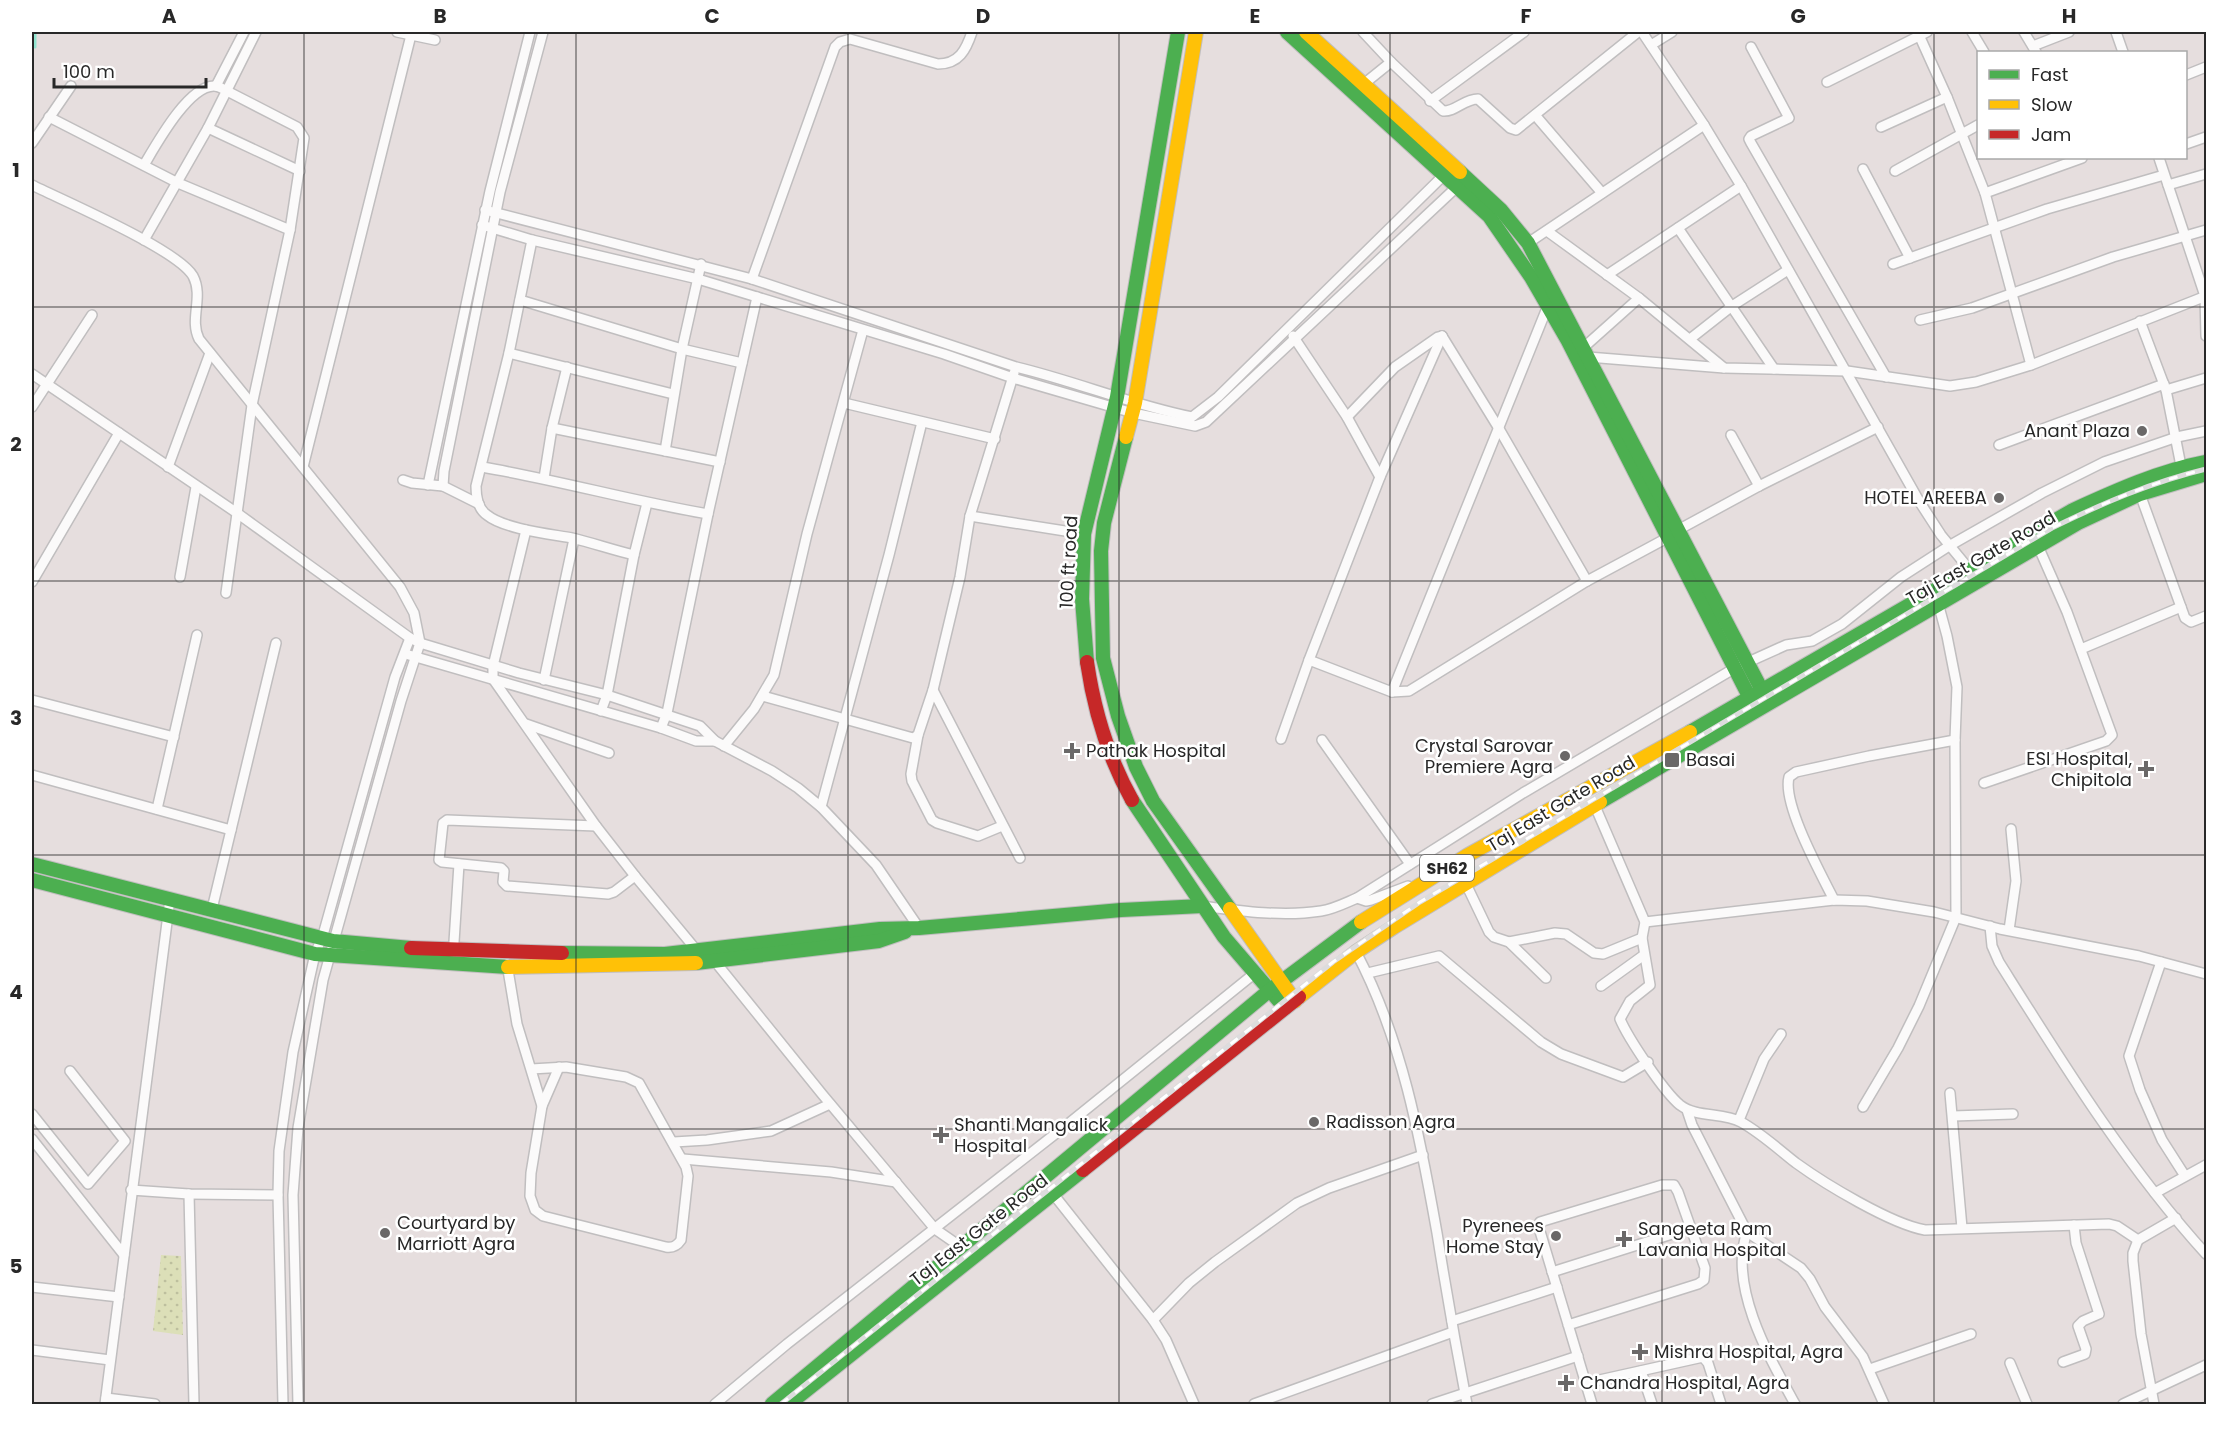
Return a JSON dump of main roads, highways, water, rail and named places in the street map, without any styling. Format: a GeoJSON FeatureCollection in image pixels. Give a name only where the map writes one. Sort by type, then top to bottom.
{"type":"FeatureCollection","features":[{"type":"Feature","properties":{"kind":"main road","name":"100 ft road"},"geometry":{"type":"LineString","coordinates":[[1178,32],[1116,402],[1084,534],[1082,599],[1087,664],[1109,754],[1118,776],[1143,818],[1224,937],[1270,990],[1290,1005]]}},
{"type":"Feature","properties":{"kind":"main road","name":"100 ft road"},"geometry":{"type":"LineString","coordinates":[[1196,32],[1134,408],[1104,523],[1101,551],[1103,658],[1118,716],[1136,767],[1153,801],[1282,981],[1290,1005]]}},
{"type":"Feature","properties":{"kind":"main road"},"geometry":{"type":"LineString","coordinates":[[1287,32],[1462,182],[1501,210],[1528,243],[1586,353],[1672,534]]}},
{"type":"Feature","properties":{"kind":"main road"},"geometry":{"type":"LineString","coordinates":[[1306,32],[1365,83],[1449,170]]}},
{"type":"Feature","properties":{"kind":"main road"},"geometry":{"type":"LineString","coordinates":[[1462,182],[1501,231],[1549,303],[1759,700]]}},
{"type":"Feature","properties":{"kind":"main road","name":"SH62"},"geometry":{"type":"LineString","coordinates":[[772,1404],[1270,990],[1365,919],[1468,855],[1759,700],[1969,569],[2073,510],[2135,482],[2181,467],[2206,462]]}},
{"type":"Feature","properties":{"kind":"main road","name":"Taj East Gate Road"},"geometry":{"type":"LineString","coordinates":[[789,1404],[1356,952],[1595,806],[1759,700],[1938,603],[2078,523],[2140,494],[2206,474]]}},
{"type":"Feature","properties":{"kind":"main road"},"geometry":{"type":"LineString","coordinates":[[32,864],[327,939],[410,948],[706,957]]}},
{"type":"Feature","properties":{"kind":"main road"},"geometry":{"type":"LineString","coordinates":[[32,880],[322,955],[507,967],[706,957],[879,941],[919,928],[1042,916],[1202,906]]}},
{"type":"Feature","properties":{"kind":"waterway"},"geometry":{"type":"LineString","coordinates":[[35,32],[35,47]]}},
{"type":"Feature","properties":{"kind":"railway"},"geometry":{"type":"LineString","coordinates":[[781,1404],[1333,962],[1420,902],[2052,528],[2128,494],[2206,469]]}},
{"type":"Feature","properties":{"kind":"place","name":"Anant Plaza"},"geometry":{"type":"Point","coordinates":[2142,431]}},
{"type":"Feature","properties":{"kind":"place","name":"HOTEL AREEBA"},"geometry":{"type":"Point","coordinates":[1999,498]}},
{"type":"Feature","properties":{"kind":"place","name":"Pathak Hospital"},"geometry":{"type":"Point","coordinates":[1072,751]}},
{"type":"Feature","properties":{"kind":"place","name":"Crystal Sarovar Premiere Agra"},"geometry":{"type":"Point","coordinates":[1565,756]}},
{"type":"Feature","properties":{"kind":"place","name":"Basai"},"geometry":{"type":"Point","coordinates":[1672,760]}},
{"type":"Feature","properties":{"kind":"place","name":"ESI Hospital, Chipitola"},"geometry":{"type":"Point","coordinates":[2146,769]}},
{"type":"Feature","properties":{"kind":"place","name":"Radisson Agra"},"geometry":{"type":"Point","coordinates":[1314,1122]}},
{"type":"Feature","properties":{"kind":"place","name":"Shanti Mangalick Hospital"},"geometry":{"type":"Point","coordinates":[941,1135]}},
{"type":"Feature","properties":{"kind":"place","name":"Courtyard by Marriott Agra"},"geometry":{"type":"Point","coordinates":[385,1233]}},
{"type":"Feature","properties":{"kind":"place","name":"Pyrenees Home Stay"},"geometry":{"type":"Point","coordinates":[1556,1236]}},
{"type":"Feature","properties":{"kind":"place","name":"Sangeeta Ram Lavania Hospital"},"geometry":{"type":"Point","coordinates":[1624,1239]}},
{"type":"Feature","properties":{"kind":"place","name":"Mishra Hospital, Agra"},"geometry":{"type":"Point","coordinates":[1640,1352]}},
{"type":"Feature","properties":{"kind":"place","name":"Chandra Hospital, Agra"},"geometry":{"type":"Point","coordinates":[1566,1383]}}]}
